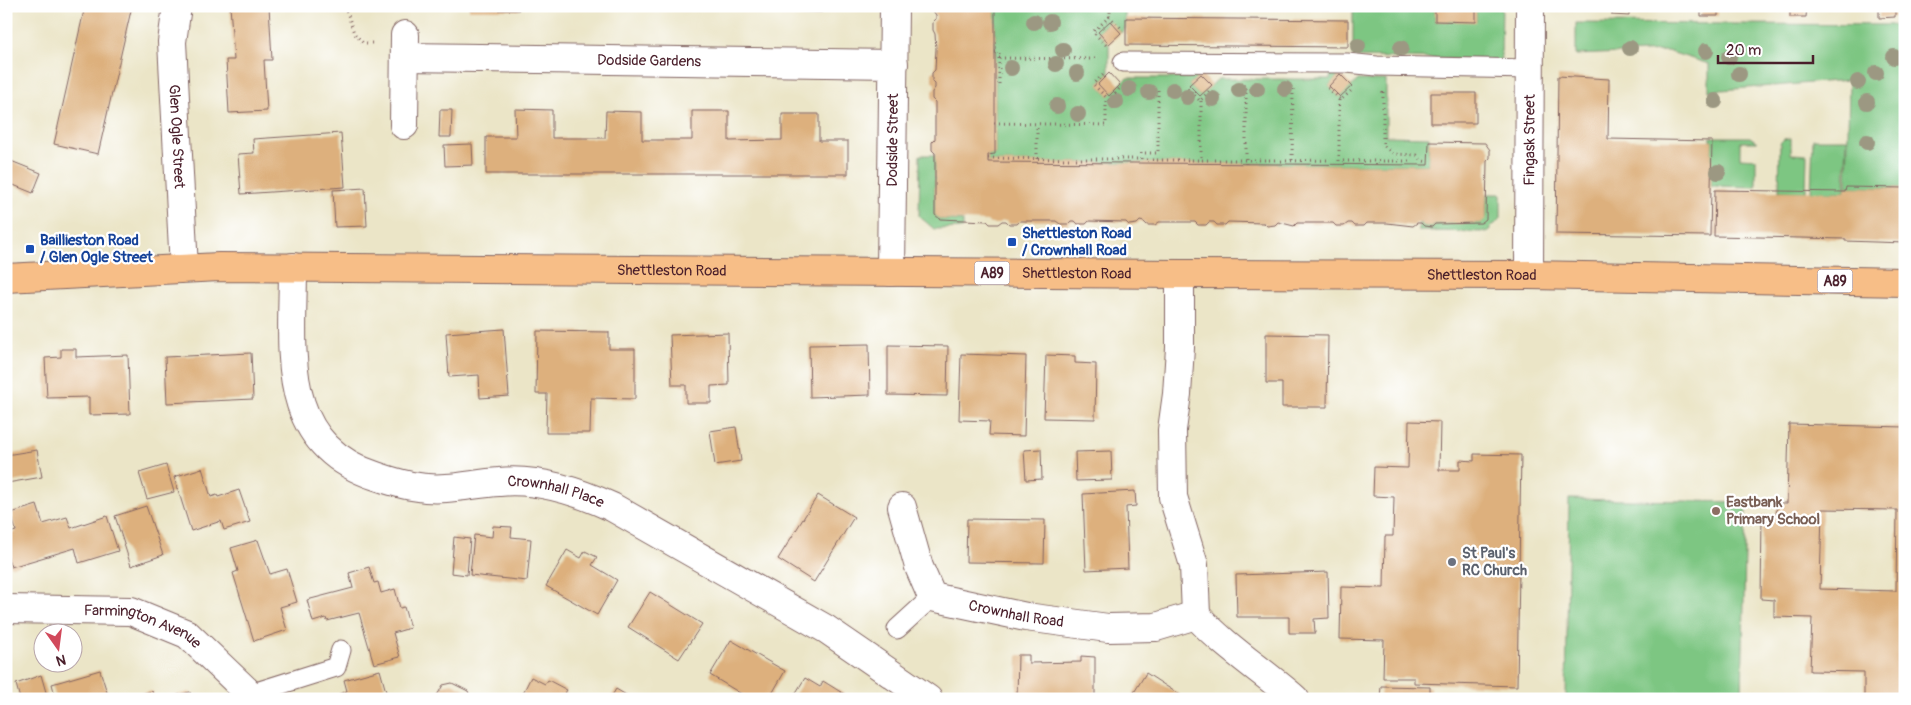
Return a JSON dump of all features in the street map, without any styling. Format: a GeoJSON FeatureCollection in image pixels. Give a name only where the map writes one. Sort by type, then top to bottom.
{"type":"FeatureCollection","features":[{"type":"Feature","properties":{"kind":"main road","name":"Shettleston Road"},"geometry":{"type":"LineString","coordinates":[[184,268],[293,267],[1529,275],[1905,282]]}},
{"type":"Feature","properties":{"kind":"main road","name":"A89"},"geometry":{"type":"LineString","coordinates":[[6,278],[184,268]]}},
{"type":"Feature","properties":{"kind":"street","name":"Glen Ogle Street"},"geometry":{"type":"LineString","coordinates":[[177,6],[172,42],[184,268]]}},
{"type":"Feature","properties":{"kind":"street","name":"Dodside Street"},"geometry":{"type":"LineString","coordinates":[[891,272],[894,6]]}},
{"type":"Feature","properties":{"kind":"street","name":"Fingask Street"},"geometry":{"type":"LineString","coordinates":[[1529,275],[1530,6]]}},
{"type":"Feature","properties":{"kind":"street","name":"Dodside Gardens"},"geometry":{"type":"LineString","coordinates":[[405,45],[894,64]]}},
{"type":"Feature","properties":{"kind":"street"},"geometry":{"type":"LineString","coordinates":[[404,125],[405,45]]}},
{"type":"Feature","properties":{"kind":"street","name":"Crownhall Place"},"geometry":{"type":"LineString","coordinates":[[293,267],[293,363],[298,398],[317,436],[341,460],[364,472],[411,486],[446,488],[501,482],[524,482],[556,487],[590,496],[826,629],[928,699]]}},
{"type":"Feature","properties":{"kind":"street"},"geometry":{"type":"LineString","coordinates":[[1180,274],[1180,348],[1172,430],[1173,497],[1194,565],[1196,615],[1212,632],[1268,675],[1295,699]]}},
{"type":"Feature","properties":{"kind":"street"},"geometry":{"type":"LineString","coordinates":[[902,507],[919,567],[932,597]]}},
{"type":"Feature","properties":{"kind":"street","name":"Crownhall Road"},"geometry":{"type":"LineString","coordinates":[[932,597],[1026,617],[1108,628],[1156,627],[1196,615]]}},
{"type":"Feature","properties":{"kind":"street","name":"Farmington Avenue"},"geometry":{"type":"LineString","coordinates":[[6,609],[131,611],[187,634],[252,696]]}},
{"type":"Feature","properties":{"kind":"lane"},"geometry":{"type":"LineString","coordinates":[[1114,60],[1530,69]]}},
{"type":"Feature","properties":{"kind":"lane"},"geometry":{"type":"LineString","coordinates":[[897,629],[932,597]]}},
{"type":"Feature","properties":{"kind":"lane"},"geometry":{"type":"LineString","coordinates":[[252,696],[336,667],[342,650]]}},
{"type":"Feature","properties":{"kind":"path"},"geometry":{"type":"LineString","coordinates":[[345,6],[354,33],[363,43],[405,45]]}},
{"type":"Feature","properties":{"kind":"path"},"geometry":{"type":"LineString","coordinates":[[1106,46],[1093,32],[1109,16],[1110,6]]}},
{"type":"Feature","properties":{"kind":"path"},"geometry":{"type":"LineString","coordinates":[[1109,16],[1122,29]]}},
{"type":"Feature","properties":{"kind":"path"},"geometry":{"type":"LineString","coordinates":[[995,52],[1000,52],[999,84]]}},
{"type":"Feature","properties":{"kind":"path"},"geometry":{"type":"LineString","coordinates":[[999,58],[1114,60]]}},
{"type":"Feature","properties":{"kind":"path"},"geometry":{"type":"LineString","coordinates":[[1076,159],[1108,161],[1141,160],[1142,153],[1158,153],[1158,82]]}},
{"type":"Feature","properties":{"kind":"path"},"geometry":{"type":"LineString","coordinates":[[1246,82],[1246,162]]}},
{"type":"Feature","properties":{"kind":"path"},"geometry":{"type":"LineString","coordinates":[[1292,160],[1293,83]]}},
{"type":"Feature","properties":{"kind":"path"},"geometry":{"type":"LineString","coordinates":[[994,123],[1106,125],[1106,97]]}},
{"type":"Feature","properties":{"kind":"path"},"geometry":{"type":"LineString","coordinates":[[1200,100],[1202,103],[1201,160]]}},
{"type":"Feature","properties":{"kind":"path"},"geometry":{"type":"LineString","coordinates":[[1339,100],[1339,161],[1384,163],[1410,161]]}},
{"type":"Feature","properties":{"kind":"path"},"geometry":{"type":"LineString","coordinates":[[1383,110],[1384,145],[1393,154],[1418,156],[1424,161],[1429,162]]}},
{"type":"Feature","properties":{"kind":"path"},"geometry":{"type":"LineString","coordinates":[[1037,124],[1038,160]]}},
{"type":"Feature","properties":{"kind":"path"},"geometry":{"type":"LineString","coordinates":[[988,158],[1070,159]]}},
{"type":"Feature","properties":{"kind":"path"},"geometry":{"type":"LineString","coordinates":[[1147,160],[1177,162],[1209,160]]}},
{"type":"Feature","properties":{"kind":"path"},"geometry":{"type":"LineString","coordinates":[[1214,160],[1246,162],[1275,160]]}},
{"type":"Feature","properties":{"kind":"path"},"geometry":{"type":"LineString","coordinates":[[1281,160],[1315,163],[1328,160]]}},
{"type":"Feature","properties":{"kind":"green space"},"geometry":{"type":"Polygon","coordinates":[[[995,6],[1125,6],[1125,28],[1121,33],[1109,21],[1098,32],[1109,44],[1109,73],[1098,84],[1109,96],[1127,78],[1190,78],[1191,71],[1198,71],[1201,74],[1189,85],[1200,96],[1218,79],[1330,79],[1331,72],[1338,72],[1340,74],[1329,86],[1340,97],[1358,80],[1386,80],[1386,136],[1429,137],[1428,165],[988,162],[988,155],[995,154],[995,6]]]}},
{"type":"Feature","properties":{"kind":"green space"},"geometry":{"type":"Polygon","coordinates":[[[1353,6],[1435,6],[1435,21],[1476,21],[1476,6],[1502,6],[1501,60],[1353,57],[1353,6]]]}},
{"type":"Feature","properties":{"kind":"green space"},"geometry":{"type":"Polygon","coordinates":[[[1576,23],[1905,25],[1905,188],[1847,187],[1849,80],[1709,91],[1709,64],[1667,51],[1576,55],[1576,23]]]}},
{"type":"Feature","properties":{"kind":"green space"},"geometry":{"type":"Polygon","coordinates":[[[1710,137],[1750,137],[1757,142],[1740,142],[1740,158],[1756,159],[1756,187],[1711,186],[1712,141],[1710,141],[1710,137]]]}},
{"type":"Feature","properties":{"kind":"green space"},"geometry":{"type":"Polygon","coordinates":[[[1791,138],[1791,154],[1807,155],[1806,192],[1779,191],[1780,143],[1784,139],[1791,138]]]}},
{"type":"Feature","properties":{"kind":"green space"},"geometry":{"type":"Polygon","coordinates":[[[1813,139],[1847,139],[1845,192],[1811,192],[1813,139]]]}},
{"type":"Feature","properties":{"kind":"green space"},"geometry":{"type":"Polygon","coordinates":[[[920,155],[935,155],[935,215],[940,219],[963,221],[963,228],[934,229],[919,216],[920,155]]]}},
{"type":"Feature","properties":{"kind":"green space"},"geometry":{"type":"Polygon","coordinates":[[[1487,194],[1501,194],[1501,218],[1487,232],[1419,231],[1419,223],[1432,227],[1435,224],[1481,223],[1486,218],[1487,194]]]}},
{"type":"Feature","properties":{"kind":"green space"},"geometry":{"type":"Polygon","coordinates":[[[1569,499],[1746,502],[1742,699],[1566,699],[1569,499]]]}},
{"type":"Feature","properties":{"kind":"building"},"geometry":{"type":"Polygon","coordinates":[[[85,6],[132,6],[98,154],[54,144],[85,6]]]}},
{"type":"Feature","properties":{"kind":"building"},"geometry":{"type":"Polygon","coordinates":[[[230,6],[269,6],[272,60],[264,60],[267,111],[229,113],[226,60],[234,60],[230,6]]]}},
{"type":"Feature","properties":{"kind":"building"},"geometry":{"type":"Polygon","coordinates":[[[469,6],[519,6],[519,10],[469,10],[469,6]]]}},
{"type":"Feature","properties":{"kind":"building"},"geometry":{"type":"Polygon","coordinates":[[[622,6],[672,6],[672,10],[622,9],[622,6]]]}},
{"type":"Feature","properties":{"kind":"building"},"geometry":{"type":"Polygon","coordinates":[[[773,6],[822,6],[822,12],[772,11],[773,6]]]}},
{"type":"Feature","properties":{"kind":"building"},"geometry":{"type":"Polygon","coordinates":[[[933,6],[995,6],[995,154],[988,155],[988,162],[1428,165],[1429,142],[1485,143],[1490,150],[1490,158],[1487,161],[1486,219],[1481,223],[1435,224],[1432,227],[1424,226],[1421,223],[1413,226],[1387,223],[1366,223],[1363,226],[1355,226],[1352,223],[1348,223],[1344,226],[1336,226],[1333,223],[1297,223],[1294,226],[1278,222],[1275,225],[1267,226],[1264,223],[1228,222],[1225,225],[1217,225],[1214,222],[1198,225],[1195,222],[1159,222],[1155,225],[1147,225],[1140,221],[1137,224],[1129,225],[1126,222],[1089,221],[1086,224],[1078,224],[1075,221],[1071,221],[1068,224],[1060,224],[1056,221],[1020,221],[1017,224],[1009,224],[1006,221],[1002,221],[998,224],[990,224],[987,221],[940,219],[935,215],[935,153],[932,150],[932,142],[935,139],[935,102],[932,99],[932,92],[935,84],[932,81],[932,73],[935,70],[936,49],[933,22],[936,19],[936,15],[933,11],[933,6]]]}},
{"type":"Feature","properties":{"kind":"building"},"geometry":{"type":"Polygon","coordinates":[[[1435,6],[1476,6],[1476,22],[1435,21],[1435,6]]]}},
{"type":"Feature","properties":{"kind":"building"},"geometry":{"type":"Polygon","coordinates":[[[1612,6],[1629,6],[1629,16],[1612,15],[1612,6]]]}},
{"type":"Feature","properties":{"kind":"building"},"geometry":{"type":"Polygon","coordinates":[[[1701,6],[1718,6],[1718,16],[1701,16],[1701,6]]]}},
{"type":"Feature","properties":{"kind":"building"},"geometry":{"type":"Polygon","coordinates":[[[1790,6],[1807,6],[1806,17],[1790,17],[1790,6]]]}},
{"type":"Feature","properties":{"kind":"building"},"geometry":{"type":"Polygon","coordinates":[[[1879,6],[1895,6],[1895,17],[1879,18],[1879,6]]]}},
{"type":"Feature","properties":{"kind":"building"},"geometry":{"type":"Polygon","coordinates":[[[1126,18],[1348,20],[1348,47],[1126,45],[1126,18]]]}},
{"type":"Feature","properties":{"kind":"building"},"geometry":{"type":"Polygon","coordinates":[[[1110,21],[1121,33],[1109,44],[1098,32],[1110,21]]]}},
{"type":"Feature","properties":{"kind":"building"},"geometry":{"type":"Polygon","coordinates":[[[1109,73],[1120,85],[1109,96],[1098,84],[1109,73]]]}},
{"type":"Feature","properties":{"kind":"building"},"geometry":{"type":"Polygon","coordinates":[[[1201,74],[1212,85],[1200,96],[1189,85],[1201,74]]]}},
{"type":"Feature","properties":{"kind":"building"},"geometry":{"type":"Polygon","coordinates":[[[1340,74],[1352,86],[1340,97],[1329,86],[1340,74]]]}},
{"type":"Feature","properties":{"kind":"building"},"geometry":{"type":"Polygon","coordinates":[[[1558,76],[1609,79],[1608,139],[1712,141],[1710,236],[1556,234],[1558,76]]]}},
{"type":"Feature","properties":{"kind":"building"},"geometry":{"type":"Polygon","coordinates":[[[1431,93],[1476,93],[1476,123],[1431,123],[1431,93]]]}},
{"type":"Feature","properties":{"kind":"building"},"geometry":{"type":"Polygon","coordinates":[[[515,109],[552,110],[552,138],[605,138],[606,111],[642,112],[642,140],[692,140],[692,111],[729,111],[729,141],[782,140],[782,114],[819,114],[819,141],[848,141],[848,174],[486,174],[486,137],[516,137],[515,109]]]}},
{"type":"Feature","properties":{"kind":"building"},"geometry":{"type":"Polygon","coordinates":[[[440,110],[452,110],[451,137],[439,137],[440,110]]]}},
{"type":"Feature","properties":{"kind":"building"},"geometry":{"type":"Polygon","coordinates":[[[341,133],[345,187],[241,194],[238,154],[254,153],[253,139],[341,133]]]}},
{"type":"Feature","properties":{"kind":"building"},"geometry":{"type":"Polygon","coordinates":[[[472,144],[473,165],[445,166],[444,145],[472,144]]]}},
{"type":"Feature","properties":{"kind":"building"},"geometry":{"type":"Polygon","coordinates":[[[6,159],[41,173],[33,193],[6,182],[6,159]]]}},
{"type":"Feature","properties":{"kind":"building"},"geometry":{"type":"Polygon","coordinates":[[[1846,187],[1905,188],[1905,243],[1845,241],[1845,239],[1714,236],[1715,190],[1845,192],[1846,187]]]}},
{"type":"Feature","properties":{"kind":"building"},"geometry":{"type":"Polygon","coordinates":[[[365,188],[367,226],[335,227],[333,190],[365,188]]]}},
{"type":"Feature","properties":{"kind":"building"},"geometry":{"type":"Polygon","coordinates":[[[504,329],[509,396],[480,398],[479,375],[449,377],[446,333],[504,329]]]}},
{"type":"Feature","properties":{"kind":"building"},"geometry":{"type":"Polygon","coordinates":[[[537,331],[609,332],[609,349],[635,349],[635,399],[591,398],[590,433],[546,433],[547,394],[536,394],[537,331]]]}},
{"type":"Feature","properties":{"kind":"building"},"geometry":{"type":"Polygon","coordinates":[[[728,333],[729,385],[711,386],[711,403],[686,403],[686,385],[672,385],[670,335],[728,333]]]}},
{"type":"Feature","properties":{"kind":"building"},"geometry":{"type":"Polygon","coordinates":[[[1266,334],[1328,335],[1327,407],[1282,407],[1282,383],[1266,383],[1266,334]]]}},
{"type":"Feature","properties":{"kind":"building"},"geometry":{"type":"Polygon","coordinates":[[[869,344],[870,395],[810,397],[809,345],[869,344]]]}},
{"type":"Feature","properties":{"kind":"building"},"geometry":{"type":"Polygon","coordinates":[[[888,345],[948,346],[947,396],[888,395],[888,345]]]}},
{"type":"Feature","properties":{"kind":"building"},"geometry":{"type":"Polygon","coordinates":[[[61,349],[76,349],[76,357],[128,355],[130,414],[89,415],[89,397],[47,398],[45,358],[61,357],[61,349]]]}},
{"type":"Feature","properties":{"kind":"building"},"geometry":{"type":"Polygon","coordinates":[[[251,353],[253,399],[167,403],[165,357],[251,353]]]}},
{"type":"Feature","properties":{"kind":"building"},"geometry":{"type":"Polygon","coordinates":[[[961,354],[1026,356],[1024,436],[989,435],[990,421],[959,420],[961,354]]]}},
{"type":"Feature","properties":{"kind":"building"},"geometry":{"type":"Polygon","coordinates":[[[1046,355],[1075,356],[1075,363],[1096,364],[1095,419],[1044,418],[1046,355]]]}},
{"type":"Feature","properties":{"kind":"building","name":"St Paul's RC Church"},"geometry":{"type":"Polygon","coordinates":[[[1409,421],[1440,422],[1439,470],[1460,470],[1460,460],[1474,461],[1474,454],[1521,455],[1517,686],[1414,683],[1414,678],[1383,678],[1384,640],[1340,639],[1341,587],[1384,588],[1385,536],[1393,536],[1394,497],[1373,496],[1374,467],[1408,468],[1409,421]]]}},
{"type":"Feature","properties":{"kind":"building"},"geometry":{"type":"Polygon","coordinates":[[[1789,424],[1905,427],[1905,699],[1864,699],[1864,672],[1810,671],[1812,618],[1774,617],[1774,600],[1761,599],[1762,515],[1776,515],[1777,503],[1787,503],[1789,424]],[[1822,509],[1820,589],[1896,591],[1897,510],[1822,509]]]}},
{"type":"Feature","properties":{"kind":"building"},"geometry":{"type":"Polygon","coordinates":[[[736,427],[741,461],[715,465],[710,431],[736,427]]]}},
{"type":"Feature","properties":{"kind":"building"},"geometry":{"type":"Polygon","coordinates":[[[1041,449],[1042,479],[1026,480],[1024,450],[1041,449]]]}},
{"type":"Feature","properties":{"kind":"building"},"geometry":{"type":"Polygon","coordinates":[[[37,450],[42,477],[7,483],[6,455],[37,450]]]}},
{"type":"Feature","properties":{"kind":"building"},"geometry":{"type":"Polygon","coordinates":[[[1111,451],[1112,480],[1076,481],[1075,452],[1111,451]]]}},
{"type":"Feature","properties":{"kind":"building"},"geometry":{"type":"Polygon","coordinates":[[[166,465],[174,492],[147,499],[139,473],[166,465]]]}},
{"type":"Feature","properties":{"kind":"building"},"geometry":{"type":"Polygon","coordinates":[[[202,468],[211,497],[217,495],[218,497],[239,490],[250,522],[224,530],[221,521],[191,531],[174,477],[202,468]]]}},
{"type":"Feature","properties":{"kind":"building"},"geometry":{"type":"Polygon","coordinates":[[[1135,491],[1136,506],[1126,507],[1128,568],[1086,570],[1083,494],[1135,491]]]}},
{"type":"Feature","properties":{"kind":"building"},"geometry":{"type":"Polygon","coordinates":[[[818,495],[854,517],[814,582],[778,559],[818,495]]]}},
{"type":"Feature","properties":{"kind":"building"},"geometry":{"type":"Polygon","coordinates":[[[37,505],[43,524],[67,517],[71,528],[107,516],[118,551],[79,563],[75,548],[11,567],[6,552],[6,534],[16,531],[11,513],[37,505]]]}},
{"type":"Feature","properties":{"kind":"building"},"geometry":{"type":"Polygon","coordinates":[[[146,506],[163,555],[131,566],[115,516],[146,506]]]}},
{"type":"Feature","properties":{"kind":"building"},"geometry":{"type":"Polygon","coordinates":[[[967,519],[1045,520],[1044,563],[966,562],[967,519]]]}},
{"type":"Feature","properties":{"kind":"building"},"geometry":{"type":"Polygon","coordinates":[[[493,526],[512,527],[511,537],[531,539],[527,581],[470,575],[474,535],[492,537],[493,526]]]}},
{"type":"Feature","properties":{"kind":"building"},"geometry":{"type":"Polygon","coordinates":[[[454,537],[470,539],[467,575],[451,573],[454,537]]]}},
{"type":"Feature","properties":{"kind":"building"},"geometry":{"type":"Polygon","coordinates":[[[258,540],[270,574],[287,569],[297,602],[280,607],[287,630],[254,641],[233,573],[238,571],[231,548],[258,540]]]}},
{"type":"Feature","properties":{"kind":"building"},"geometry":{"type":"Polygon","coordinates":[[[567,550],[581,558],[585,551],[597,557],[592,565],[617,580],[597,615],[546,586],[567,550]]]}},
{"type":"Feature","properties":{"kind":"building"},"geometry":{"type":"Polygon","coordinates":[[[369,567],[374,583],[378,582],[381,593],[395,589],[400,608],[404,607],[410,628],[393,633],[400,657],[374,664],[359,613],[327,621],[326,618],[313,622],[307,600],[353,588],[349,573],[369,567]]]}},
{"type":"Feature","properties":{"kind":"building"},"geometry":{"type":"Polygon","coordinates":[[[1328,572],[1329,618],[1314,619],[1315,633],[1289,633],[1289,617],[1237,617],[1236,575],[1328,572]]]}},
{"type":"Feature","properties":{"kind":"building"},"geometry":{"type":"Polygon","coordinates":[[[650,592],[702,624],[679,659],[628,627],[650,592]]]}},
{"type":"Feature","properties":{"kind":"building"},"geometry":{"type":"Polygon","coordinates":[[[731,640],[785,671],[769,699],[750,699],[710,675],[731,640]]]}},
{"type":"Feature","properties":{"kind":"building"},"geometry":{"type":"Polygon","coordinates":[[[1018,655],[1029,655],[1029,663],[1081,662],[1081,656],[1095,657],[1095,699],[1017,699],[1018,655]]]}},
{"type":"Feature","properties":{"kind":"building"},"geometry":{"type":"Polygon","coordinates":[[[100,670],[109,699],[56,699],[52,684],[100,670]]]}},
{"type":"Feature","properties":{"kind":"building"},"geometry":{"type":"Polygon","coordinates":[[[380,670],[388,699],[340,699],[339,694],[347,691],[344,680],[380,670]]]}},
{"type":"Feature","properties":{"kind":"building"},"geometry":{"type":"Polygon","coordinates":[[[1146,673],[1186,699],[1130,699],[1146,673]]]}},
{"type":"Feature","properties":{"kind":"building"},"geometry":{"type":"Polygon","coordinates":[[[41,675],[48,699],[20,699],[16,684],[41,675]]]}},
{"type":"Feature","properties":{"kind":"building"},"geometry":{"type":"Polygon","coordinates":[[[531,677],[545,684],[548,680],[567,690],[565,693],[575,699],[520,699],[531,677]]]}},
{"type":"Feature","properties":{"kind":"building"},"geometry":{"type":"Polygon","coordinates":[[[805,678],[820,687],[823,681],[852,699],[792,699],[805,678]]]}},
{"type":"Feature","properties":{"kind":"building"},"geometry":{"type":"Polygon","coordinates":[[[452,683],[468,691],[471,699],[435,699],[443,685],[452,683]]]}},
{"type":"Feature","properties":{"kind":"building"},"geometry":{"type":"Polygon","coordinates":[[[1381,686],[1430,687],[1430,699],[1380,699],[1381,686]]]}},
{"type":"Feature","properties":{"kind":"building"},"geometry":{"type":"Polygon","coordinates":[[[616,689],[633,699],[610,699],[616,689]]]}},
{"type":"Feature","properties":{"kind":"building"},"geometry":{"type":"Polygon","coordinates":[[[152,691],[155,699],[126,699],[126,698],[152,691]]]}},
{"type":"Feature","properties":{"kind":"building"},"geometry":{"type":"Polygon","coordinates":[[[190,692],[192,699],[167,699],[167,698],[190,692]]]}},
{"type":"Feature","properties":{"kind":"place","name":"Shettleston Road / Crownhall Road"},"geometry":{"type":"Point","coordinates":[1012,242]}},
{"type":"Feature","properties":{"kind":"place","name":"Baillieston Road / Glen Ogle Street"},"geometry":{"type":"Point","coordinates":[30,249]}},
{"type":"Feature","properties":{"kind":"place","name":"Eastbank Primary School"},"geometry":{"type":"Point","coordinates":[1716,511]}},
{"type":"Feature","properties":{"kind":"place","name":"St Paul's RC Church"},"geometry":{"type":"Point","coordinates":[1452,562]}}]}
